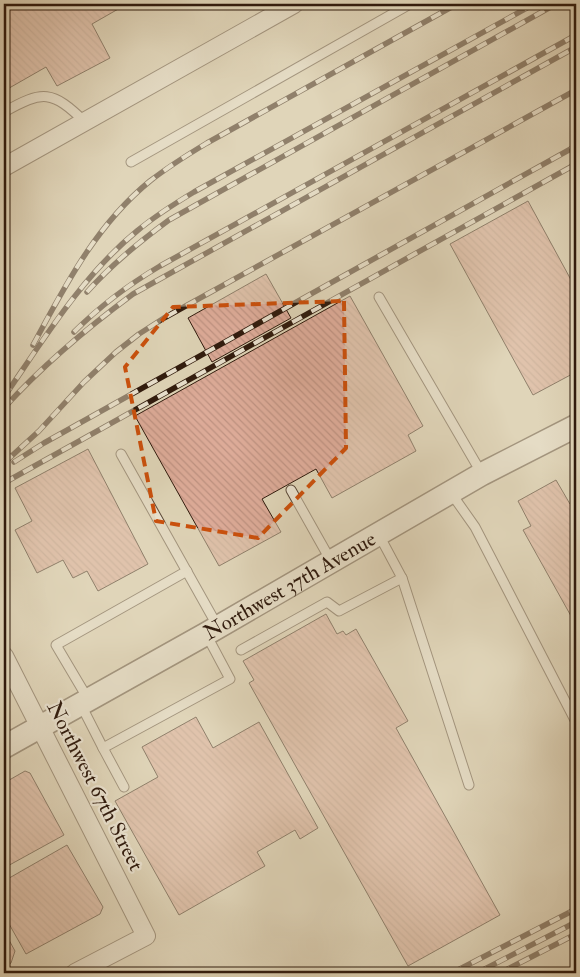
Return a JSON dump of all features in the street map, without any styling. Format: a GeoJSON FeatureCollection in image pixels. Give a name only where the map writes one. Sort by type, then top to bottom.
{"type":"FeatureCollection","features":[{"type":"Feature","properties":{"kind":"street"},"geometry":{"type":"LineString","coordinates":[[4,167],[294,4]]}},
{"type":"Feature","properties":{"kind":"street","name":"Northwest 37th Avenue"},"geometry":{"type":"LineString","coordinates":[[4,748],[332,562],[482,474],[576,426]]}},
{"type":"Feature","properties":{"kind":"street","name":"Northwest 67th Street"},"geometry":{"type":"LineString","coordinates":[[4,656],[146,936],[75,973]]}},
{"type":"Feature","properties":{"kind":"lane"},"geometry":{"type":"LineString","coordinates":[[131,162],[410,4]]}},
{"type":"Feature","properties":{"kind":"lane"},"geometry":{"type":"LineString","coordinates":[[4,112],[24,101],[46,96],[68,105],[85,122]]}},
{"type":"Feature","properties":{"kind":"lane"},"geometry":{"type":"LineString","coordinates":[[379,297],[482,474]]}},
{"type":"Feature","properties":{"kind":"lane"},"geometry":{"type":"LineString","coordinates":[[103,748],[230,679],[187,571],[121,454]]}},
{"type":"Feature","properties":{"kind":"lane"},"geometry":{"type":"LineString","coordinates":[[291,490],[332,562]]}},
{"type":"Feature","properties":{"kind":"lane"},"geometry":{"type":"LineString","coordinates":[[450,493],[475,527],[576,722]]}},
{"type":"Feature","properties":{"kind":"lane"},"geometry":{"type":"LineString","coordinates":[[379,535],[402,578],[469,785]]}},
{"type":"Feature","properties":{"kind":"lane"},"geometry":{"type":"LineString","coordinates":[[124,787],[103,748],[85,703],[56,645],[187,571]]}},
{"type":"Feature","properties":{"kind":"lane"},"geometry":{"type":"LineString","coordinates":[[241,650],[327,602],[339,611],[402,578]]}},
{"type":"Feature","properties":{"kind":"highlighted area"},"geometry":{"type":"Polygon","coordinates":[[[344,301],[346,448],[258,538],[156,521],[125,367],[173,307],[344,301]]]}},
{"type":"Feature","properties":{"kind":"building"},"geometry":{"type":"Polygon","coordinates":[[[4,4],[127,4],[92,24],[110,58],[57,86],[46,67],[4,91],[4,4]]]}},
{"type":"Feature","properties":{"kind":"building"},"geometry":{"type":"Polygon","coordinates":[[[528,201],[576,289],[576,372],[533,395],[450,244],[528,201]]]}},
{"type":"Feature","properties":{"kind":"building"},"geometry":{"type":"Polygon","coordinates":[[[266,274],[291,318],[212,362],[188,318],[266,274]]]}},
{"type":"Feature","properties":{"kind":"building"},"geometry":{"type":"Polygon","coordinates":[[[350,296],[423,426],[408,435],[416,451],[332,498],[316,469],[262,499],[281,532],[219,566],[135,416],[350,296]]]}},
{"type":"Feature","properties":{"kind":"building"},"geometry":{"type":"Polygon","coordinates":[[[88,449],[148,564],[98,591],[87,571],[73,578],[63,560],[37,573],[15,530],[32,521],[15,488],[88,449]]]}},
{"type":"Feature","properties":{"kind":"building"},"geometry":{"type":"Polygon","coordinates":[[[556,480],[570,504],[576,501],[576,625],[523,530],[531,526],[518,501],[556,480]]]}},
{"type":"Feature","properties":{"kind":"building"},"geometry":{"type":"Polygon","coordinates":[[[326,614],[337,634],[343,631],[346,635],[356,629],[408,721],[396,728],[500,915],[408,966],[249,683],[254,680],[243,661],[326,614]]]}},
{"type":"Feature","properties":{"kind":"building"},"geometry":{"type":"Polygon","coordinates":[[[196,717],[213,748],[259,722],[318,828],[300,839],[295,830],[257,852],[265,866],[179,915],[115,801],[158,777],[142,747],[196,717]]]}},
{"type":"Feature","properties":{"kind":"building"},"geometry":{"type":"Polygon","coordinates":[[[25,771],[30,773],[64,835],[4,868],[4,783],[25,771]]]}},
{"type":"Feature","properties":{"kind":"building"},"geometry":{"type":"Polygon","coordinates":[[[67,845],[103,907],[100,914],[26,954],[4,915],[4,881],[67,845]]]}},
{"type":"Feature","properties":{"kind":"building"},"geometry":{"type":"Polygon","coordinates":[[[4,931],[15,951],[11,963],[4,968],[4,931]]]}},
{"type":"Feature","properties":{"kind":"railway"},"geometry":{"type":"LineString","coordinates":[[33,345],[83,257],[113,217],[150,181],[207,143],[457,4]]}},
{"type":"Feature","properties":{"kind":"railway"},"geometry":{"type":"LineString","coordinates":[[4,397],[81,288],[117,249],[151,220],[194,192],[534,4]]}},
{"type":"Feature","properties":{"kind":"railway"},"geometry":{"type":"LineString","coordinates":[[87,292],[126,254],[169,220],[556,4]]}},
{"type":"Feature","properties":{"kind":"railway"},"geometry":{"type":"LineString","coordinates":[[74,332],[115,296],[160,266],[576,35]]}},
{"type":"Feature","properties":{"kind":"railway"},"geometry":{"type":"LineString","coordinates":[[4,408],[66,348],[133,294],[576,47]]}},
{"type":"Feature","properties":{"kind":"railway"},"geometry":{"type":"LineString","coordinates":[[4,463],[39,431],[84,382],[116,352],[139,334],[164,318],[576,90]]}},
{"type":"Feature","properties":{"kind":"railway"},"geometry":{"type":"LineString","coordinates":[[14,462],[44,443],[576,146]]}},
{"type":"Feature","properties":{"kind":"railway"},"geometry":{"type":"LineString","coordinates":[[4,483],[576,164]]}},
{"type":"Feature","properties":{"kind":"railway"},"geometry":{"type":"LineString","coordinates":[[452,973],[576,909]]}},
{"type":"Feature","properties":{"kind":"railway"},"geometry":{"type":"LineString","coordinates":[[477,973],[576,922]]}},
{"type":"Feature","properties":{"kind":"railway"},"geometry":{"type":"LineString","coordinates":[[500,973],[576,934]]}}]}
